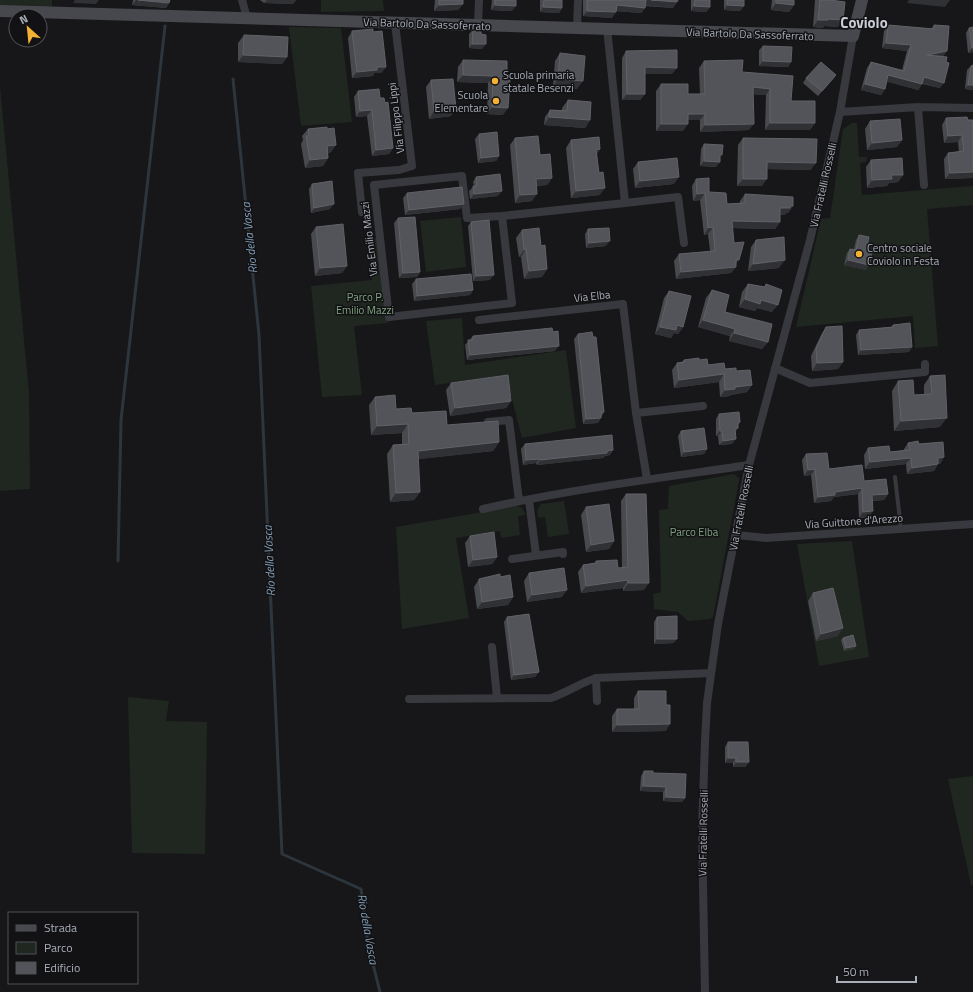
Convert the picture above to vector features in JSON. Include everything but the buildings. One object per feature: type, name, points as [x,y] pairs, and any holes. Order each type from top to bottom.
[{"type":"street","points":[[242,0],[247,18]]},
{"type":"street","points":[[478,25],[479,0]]},
{"type":"street","points":[[576,27],[578,0]]},
{"type":"street","name":"Via Fratelli Rosselli","points":[[705,992],[702,809],[705,741],[711,673],[723,596],[749,465],[810,240],[840,112],[853,36],[862,0]]},
{"type":"street","name":"Via Bartolo Da Sassoferrato","points":[[0,11],[576,27],[794,36],[853,36]]},
{"type":"street","name":"Via Filippo Lippi","points":[[362,212],[358,173],[399,170],[412,166],[395,23]]},
{"type":"street","points":[[607,28],[625,203]]},
{"type":"street","points":[[840,112],[918,108],[973,108]]},
{"type":"street","points":[[918,108],[924,185]]},
{"type":"street","name":"Via Emilio Mazzi","points":[[502,216],[512,303],[389,317],[374,184],[462,176],[467,218],[502,216],[678,197],[684,243]]},
{"type":"street","name":"Via Elba","points":[[479,320],[623,304],[636,413],[647,480]]},
{"type":"street","points":[[775,368],[810,383],[925,372],[925,364]]},
{"type":"street","points":[[636,413],[703,406]]},
{"type":"street","points":[[478,423],[509,420],[519,501]]},
{"type":"street","points":[[483,509],[519,501],[749,465]]},
{"type":"street","points":[[529,500],[536,555]]},
{"type":"street","name":"Via Guittone d'Arezzo","points":[[736,535],[766,538],[973,524]]},
{"type":"street","points":[[512,559],[563,552],[563,554]]},
{"type":"street","points":[[492,647],[497,698]]},
{"type":"street","points":[[409,699],[551,698],[567,693],[587,681],[596,678],[711,673]]},
{"type":"street","points":[[596,678],[597,701]]},
{"type":"lane","points":[[895,477],[901,529]]},
{"type":"green space","points":[[0,0],[52,0],[52,13],[48,13],[48,8],[8,8],[8,11],[0,11]]},
{"type":"green space","points":[[321,0],[383,0],[384,11],[321,12]]},
{"type":"green space","points":[[289,27],[341,28],[352,122],[301,126]]},
{"type":"green space","points":[[0,86],[29,393],[30,489],[0,491]]},
{"type":"green space","points":[[852,123],[857,123],[859,157],[867,157],[866,162],[860,163],[862,195],[973,186],[973,205],[927,209],[938,346],[915,348],[913,316],[796,327],[821,219],[830,218],[843,129]]},
{"type":"green space","points":[[461,217],[466,267],[426,272],[420,221]]},
{"type":"green space","name":"Parco P. Emilio Mazzi","points":[[369,238],[380,238],[389,317],[388,323],[354,326],[362,395],[322,397],[311,286],[372,280]]},
{"type":"green space","points":[[462,318],[465,365],[566,350],[576,428],[522,438],[506,375],[435,385],[426,321]]},
{"type":"green space","name":"Parco Elba","points":[[734,474],[739,478],[739,481],[713,617],[710,619],[688,621],[678,612],[654,609],[653,594],[661,592],[659,510],[668,509],[669,486]]},
{"type":"green space","points":[[564,501],[569,534],[548,537],[545,517],[538,518],[537,510],[541,504]]},
{"type":"green space","points":[[517,506],[522,508],[526,515],[518,516],[520,535],[501,538],[500,531],[456,538],[469,618],[402,629],[396,527]]},
{"type":"green space","points":[[852,541],[869,657],[819,666],[797,544]]},
{"type":"green space","points":[[128,697],[169,701],[166,721],[207,722],[205,854],[132,853]]},
{"type":"green space","points":[[973,776],[973,885],[971,885],[948,779]]},
{"type":"waterway","points":[[118,561],[121,420],[165,26]]},
{"type":"waterway","name":"Rio della Vasca","points":[[233,79],[259,335],[282,854],[361,889],[368,944],[380,992]]},
{"type":"place","name":"Scuola primaria statale Besenzi","points":[[495,81]]},
{"type":"place","name":"Scuola Elementare","points":[[496,101]]},
{"type":"place","name":"Centro sociale Coviolo in Festa","points":[[859,254]]},
{"type":"district","name":"Coviolo","points":[[864,22]]}]
